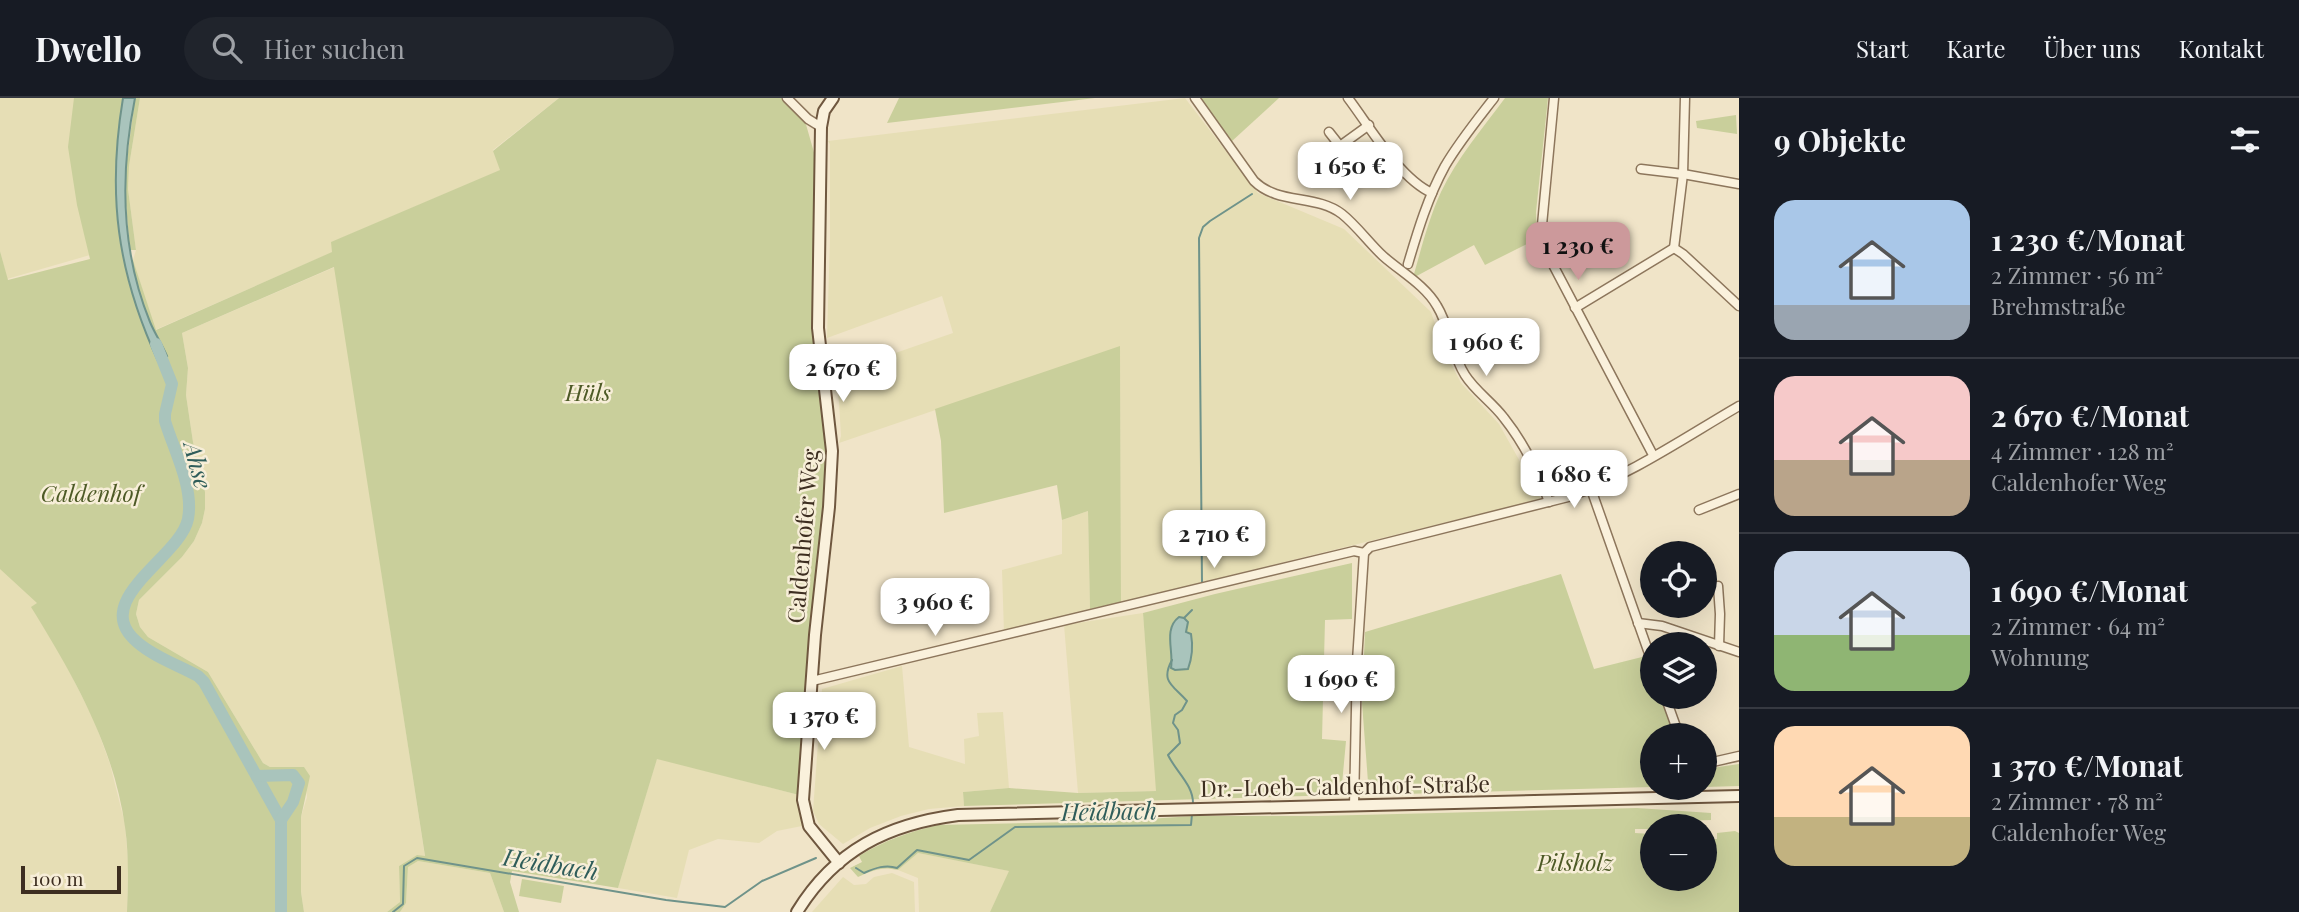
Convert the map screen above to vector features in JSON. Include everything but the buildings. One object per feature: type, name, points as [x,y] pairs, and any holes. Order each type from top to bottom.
[{"type":"main road","name":"Caldenhofer Weg","points":[[833,98],[824,111],[821,127],[817,328],[832,451],[829,507],[815,635],[804,809],[808,826],[839,863]]},
{"type":"main road","name":"Dr.-Loeb-Caldenhof-Straße","points":[[839,863],[875,837],[905,825],[958,815],[1739,796]]},
{"type":"main road","points":[[797,912],[816,885],[839,863]]},
{"type":"street","points":[[787,98],[808,119],[821,127]]},
{"type":"street","points":[[1195,98],[1263,190],[1281,197],[1325,206],[1341,213],[1382,255],[1432,298],[1441,313],[1459,365],[1472,384],[1504,418],[1527,456],[1549,502]]},
{"type":"street","points":[[1348,98],[1402,170],[1418,186],[1432,193]]},
{"type":"street","points":[[1408,264],[1432,193],[1447,162],[1494,98]]},
{"type":"street","points":[[1554,98],[1542,225],[1550,259],[1653,455]]},
{"type":"street","points":[[1674,248],[1683,173],[1685,98]]},
{"type":"street","points":[[1340,146],[1368,125]]},
{"type":"street","points":[[1329,132],[1351,161]]},
{"type":"street","points":[[1641,169],[1683,173],[1739,184]]},
{"type":"street","points":[[1575,308],[1674,248]]},
{"type":"street","points":[[1674,248],[1739,306]]},
{"type":"street","points":[[1354,806],[1357,661],[1364,553],[1370,547],[1591,489],[1739,406]]},
{"type":"street","points":[[1591,489],[1641,632]]},
{"type":"street","points":[[1699,510],[1739,494]]},
{"type":"street","points":[[812,681],[1354,551],[1364,553]]},
{"type":"street","points":[[1718,586],[1718,646]]},
{"type":"street","points":[[1638,623],[1662,626],[1739,652]]},
{"type":"street","points":[[1717,761],[1739,756]]},
{"type":"shaded area","points":[[0,98],[110,98],[90,255],[7,279],[0,251]]},
{"type":"shaded area","points":[[140,98],[559,98],[493,150],[501,170],[332,242],[333,252],[155,330],[133,260],[136,250],[128,189]]},
{"type":"shaded area","points":[[1185,98],[1258,193],[1344,229],[1431,312],[1444,350],[1461,383],[1499,424],[1541,499],[1121,602],[1120,347],[839,443],[841,436],[835,374],[953,333],[942,296],[827,338],[830,239],[828,141]]},
{"type":"shaded area","points":[[335,267],[425,857],[417,855],[399,866],[400,902],[387,912],[304,912],[300,847],[301,817],[307,797],[304,767],[270,767],[263,763],[208,672],[148,637],[140,627],[136,614],[139,600],[182,557],[194,541],[205,509],[205,492],[193,442],[186,395],[188,368],[182,333]]},
{"type":"shaded area","points":[[0,482],[48,597],[32,607],[94,720],[110,764],[125,824],[128,862],[127,912],[0,912]]},
{"type":"shaded area","points":[[1088,511],[1090,609],[1004,633],[1002,570],[1062,554],[1062,520]]},
{"type":"shaded area","points":[[1143,613],[1157,791],[1078,793],[1064,625]]},
{"type":"shaded area","points":[[902,666],[909,747],[965,764],[964,739],[979,736],[977,713],[1003,712],[1009,788],[963,792],[964,806],[929,809],[901,816],[870,828],[843,844],[819,824],[813,811],[822,689]]},
{"type":"shaded area","points":[[657,758],[799,795],[802,826],[777,831],[759,843],[718,839],[689,850],[677,898],[618,888]]},
{"type":"shaded area","points":[[918,853],[1010,871],[990,912],[919,912],[918,878],[898,870]]},
{"type":"shaded area","points":[[418,861],[490,873],[504,912],[400,912],[406,903],[408,866]]},
{"type":"shaded area","points":[[892,873],[914,882],[915,912],[812,912],[843,877],[854,885],[866,884],[874,877]]},
{"type":"green space","name":"Hüls","points":[[74,98],[125,98],[117,200],[120,241],[124,261],[133,260],[156,330],[332,252],[331,242],[500,170],[493,151],[559,98],[782,98],[805,121],[815,156],[827,449],[826,505],[806,682],[799,795],[657,759],[618,888],[512,871],[510,882],[519,912],[504,912],[490,873],[418,861],[408,867],[406,903],[400,912],[387,912],[400,902],[399,866],[417,855],[425,856],[334,267],[182,333],[188,368],[186,395],[193,442],[205,492],[205,509],[194,541],[182,557],[139,600],[136,614],[140,627],[148,637],[208,672],[263,763],[270,767],[304,767],[310,776],[301,817],[301,892],[304,912],[127,912],[128,859],[125,827],[112,768],[90,712],[31,607],[37,603],[0,569],[0,251],[8,280],[90,259],[77,205],[68,147]]},
{"type":"green space","points":[[135,98],[140,98],[128,189],[136,250],[130,250],[124,183]]},
{"type":"green space","points":[[899,98],[1095,98],[887,123]]},
{"type":"green space","points":[[1199,98],[1279,98],[1231,142]]},
{"type":"green space","points":[[1505,98],[1548,98],[1536,212],[1537,239],[1485,265],[1474,245],[1413,278],[1411,274],[1414,274],[1429,222],[1447,179]]},
{"type":"green space","points":[[1736,115],[1737,134],[1697,128],[1696,121]]},
{"type":"green space","points":[[1120,346],[1121,602],[1090,609],[1088,511],[1062,520],[1057,485],[944,513],[941,441],[935,409]]},
{"type":"green space","points":[[1352,563],[1352,619],[1325,620],[1322,739],[1346,741],[1341,795],[964,806],[963,792],[1009,788],[1078,793],[1156,791],[1143,613]]},
{"type":"green space","points":[[1561,574],[1594,669],[1640,658],[1640,709],[1665,709],[1671,723],[1640,723],[1640,787],[1369,795],[1362,703],[1365,632]]},
{"type":"green space","points":[[1739,764],[1739,786],[1717,787],[1717,767]]},
{"type":"green space","name":"Pilsholz","points":[[1637,808],[1711,813],[1640,814],[1640,829],[1635,829],[1635,833],[1640,833],[1640,891],[1717,891],[1717,833],[1735,831],[1739,833],[1739,912],[990,912],[1009,871],[918,853],[898,870],[878,869],[858,877],[850,868],[862,862],[859,856],[878,845],[938,825],[1118,821],[1193,816],[1318,816]]},
{"type":"green space","points":[[522,879],[564,886],[561,903],[519,896]]},
{"type":"water","points":[[123,98],[135,98],[127,155],[126,212],[129,240],[140,295],[167,356],[158,361],[133,296],[119,232],[116,167]]},
{"type":"water","points":[[1179,617],[1188,622],[1186,632],[1191,634],[1192,652],[1188,669],[1175,670],[1171,668],[1170,634]]},
{"type":"waterway","name":"Heidbach","points":[[1202,582],[1199,238],[1203,227],[1210,221],[1252,194]]},
{"type":"waterway","name":"Ahse","points":[[156,344],[172,384],[165,421],[186,482],[188,519],[182,534],[129,595],[123,611],[125,626],[144,647],[198,676],[204,682],[281,820],[281,912]]},
{"type":"waterway","name":"Heidbach","points":[[1184,618],[1192,610]]},
{"type":"waterway","name":"Heidbach","points":[[1172,660],[1168,678],[1187,701],[1175,715],[1173,723],[1178,730],[1180,743],[1168,755],[1188,785],[1193,805]]},
{"type":"waterway","name":"Ahse","points":[[257,776],[293,775],[299,783],[293,802],[281,820]]},
{"type":"waterway","name":"Heidbach","points":[[856,868],[864,873],[880,867],[897,868],[917,850],[969,860],[1015,827],[1191,825],[1192,814]]},
{"type":"waterway","name":"Heidbach","points":[[393,912],[403,904],[404,866],[417,858],[666,900],[725,907],[762,881],[816,858]]},
{"type":"park label","name":"Caldenhof","points":[[91,492]]}]
